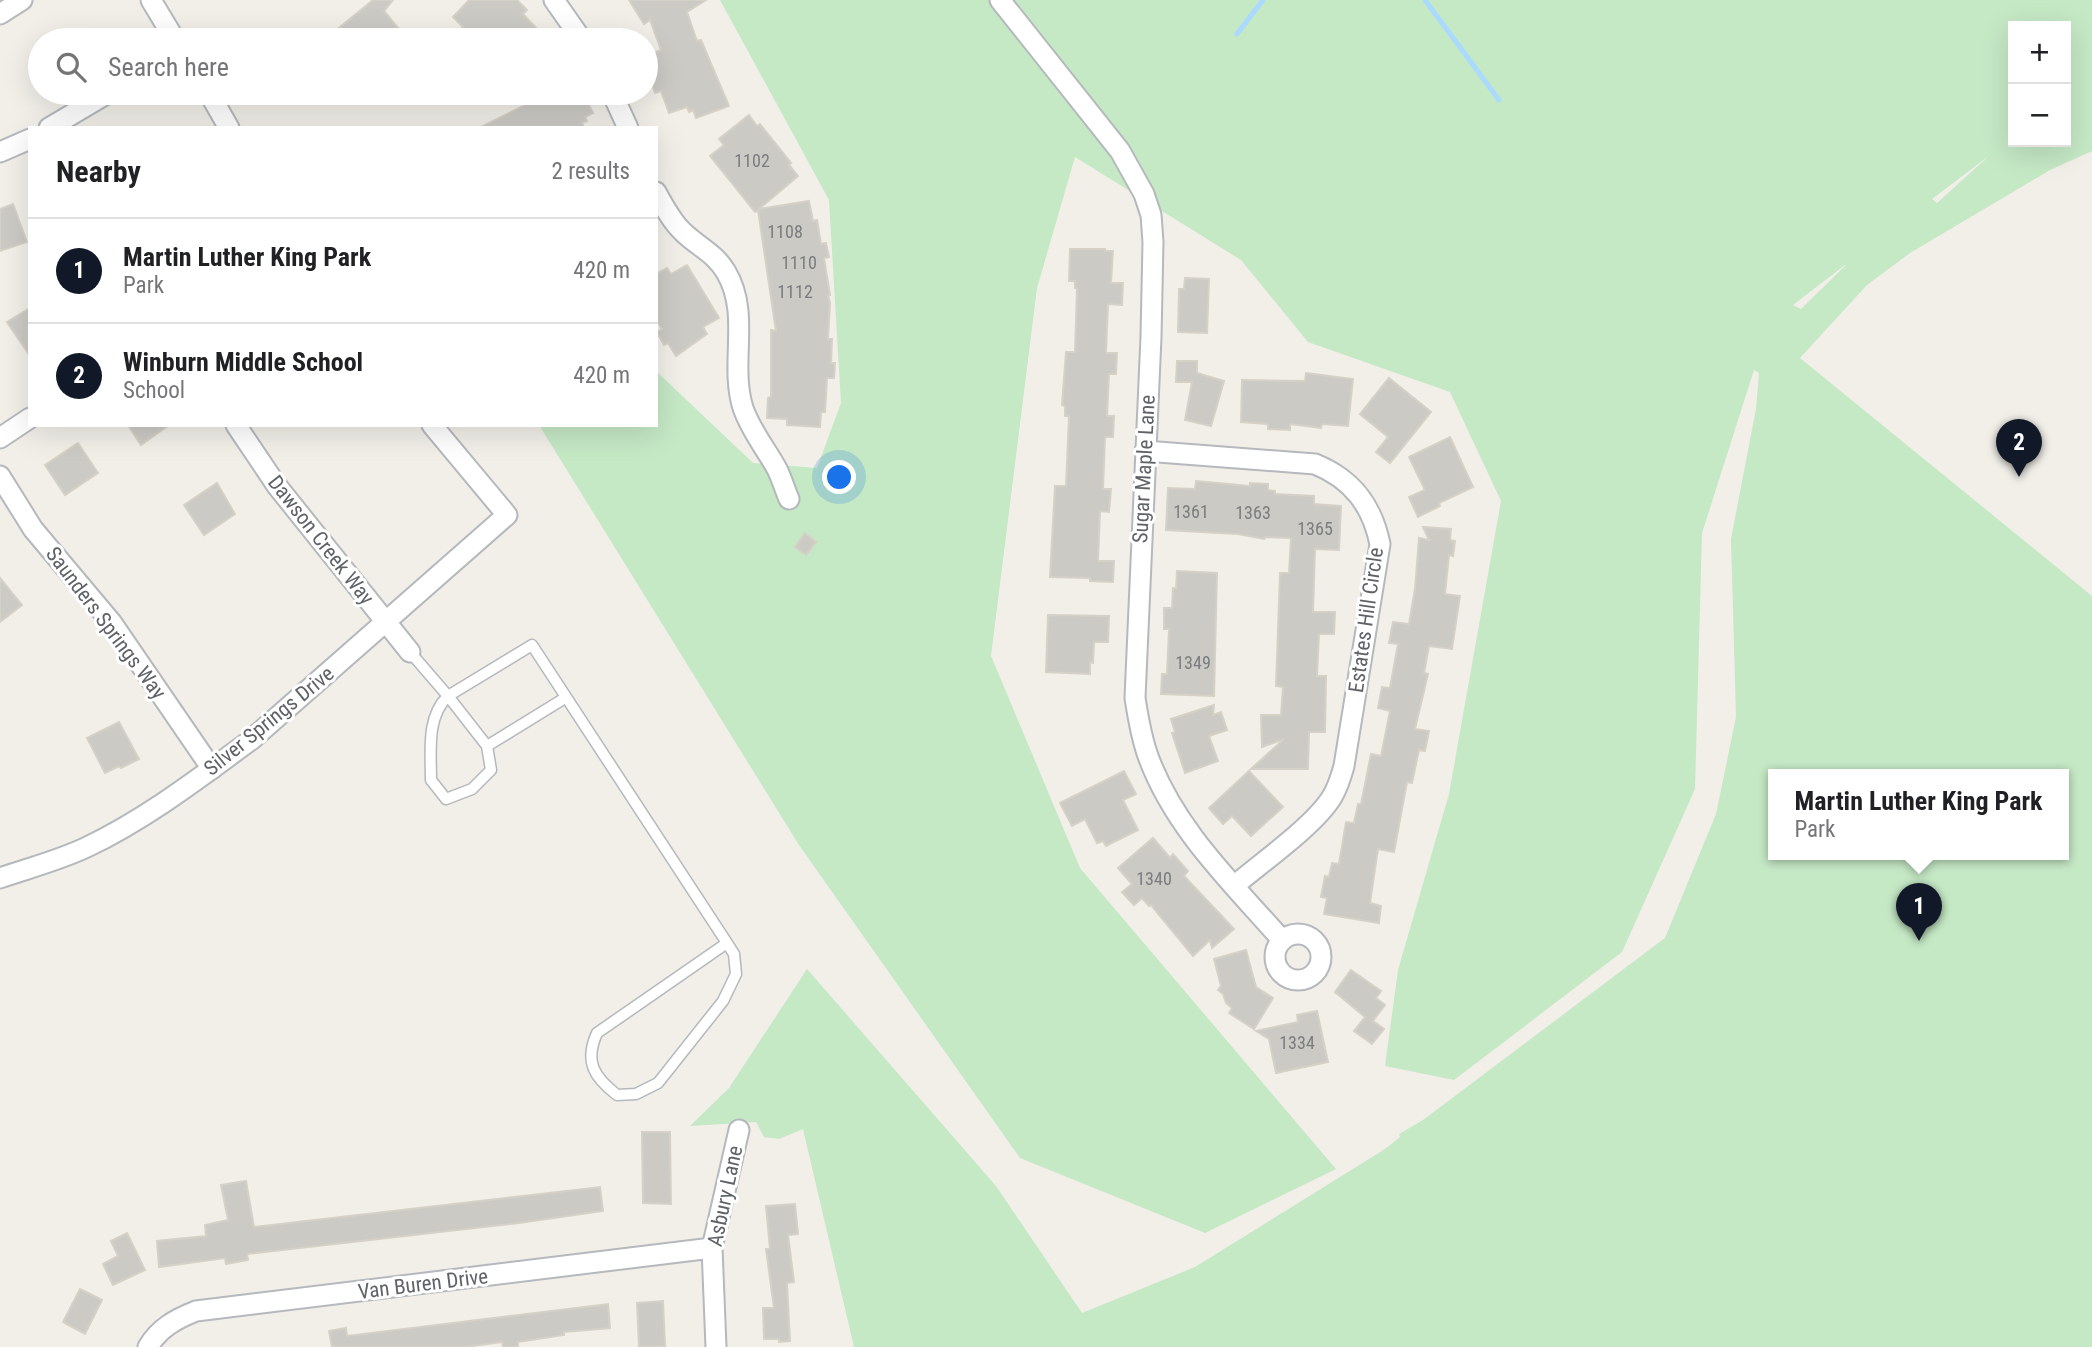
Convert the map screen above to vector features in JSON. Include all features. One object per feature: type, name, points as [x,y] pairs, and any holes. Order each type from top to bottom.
[{"type":"street","points":[[151,0],[168,28]]},
{"type":"street","points":[[554,0],[574,28]]},
{"type":"street","name":"Sugar Maple Lane","points":[[1000,0],[1120,151],[1144,194],[1151,215],[1153,242],[1135,670],[1135,698],[1142,737],[1168,800],[1183,825],[1282,940]]},
{"type":"street","points":[[52,126],[88,105]]},
{"type":"street","points":[[216,105],[228,126]]},
{"type":"street","points":[[617,105],[627,126]]},
{"type":"street","points":[[0,152],[28,140]]},
{"type":"street","points":[[658,195],[682,232],[704,247],[725,271],[734,291],[739,324],[737,377],[744,410],[760,443],[778,470],[789,499]]},
{"type":"street","points":[[0,438],[28,419]]},
{"type":"street","name":"Dawson Creek Way","points":[[237,427],[277,486],[410,652]]},
{"type":"street","name":"Silver Springs Drive","points":[[0,878],[86,848],[144,815],[212,769],[251,740],[507,515],[434,427]]},
{"type":"street","name":"Estates Hill Circle","points":[[1145,451],[1315,464],[1334,472],[1351,485],[1364,501],[1376,526],[1380,544],[1339,786],[1331,800],[1313,820],[1234,886]]},
{"type":"street","name":"Saunders Springs Way","points":[[0,476],[33,529],[112,623],[212,769]]},
{"type":"street","name":"Asbury Lane","points":[[716,1347],[712,1248],[739,1130]]},
{"type":"street","name":"Van Buren Drive","points":[[148,1347],[163,1329],[196,1311],[712,1248]]},
{"type":"lane","points":[[410,652],[448,696],[486,746],[491,770],[471,789],[446,799],[430,780],[432,727],[441,703],[448,696],[532,645],[565,698],[727,943],[734,954],[736,974],[723,1000],[658,1083],[636,1094],[617,1095],[604,1085],[593,1071],[592,1046],[597,1033],[727,943]]},
{"type":"lane","points":[[486,746],[565,698]]},
{"type":"green space","points":[[720,0],[2092,0],[2092,151],[2050,170],[1910,253],[1867,285],[1800,358],[2092,596],[2092,1347],[854,1347],[803,1129],[779,1139],[764,1137],[756,1122],[690,1126],[729,1088],[807,969],[996,1186],[1082,1313],[1195,1267],[1385,1149],[1400,1137],[1399,1134],[1423,1120],[1665,938],[1716,814],[1736,717],[1731,539],[1756,409],[1759,373],[1754,370],[1702,533],[1695,789],[1622,952],[1454,1080],[1385,1066],[1398,970],[1449,794],[1501,501],[1450,392],[1308,342],[1241,260],[1075,157],[1037,288],[991,656],[1080,868],[1336,1169],[1205,1233],[1020,1158],[799,845],[540,427],[658,427],[658,373],[753,463],[817,468],[841,403],[829,200]],"holes":[[[1990,155],[1937,203],[1932,199]],[[1846,265],[1801,309],[1793,305]]]},
{"type":"building","points":[[373,0],[393,0],[384,11],[398,28],[339,28]]},
{"type":"building","points":[[469,0],[517,0],[527,10],[523,14],[536,28],[462,28],[453,17]]},
{"type":"building","points":[[629,0],[706,0],[687,12],[697,41],[701,40],[729,106],[696,118],[693,110],[689,112],[687,107],[669,113],[661,91],[658,92],[658,51],[661,50],[658,28],[653,28],[650,20],[644,24]]},
{"type":"building","points":[[525,105],[589,105],[593,113],[585,117],[587,121],[582,123],[583,126],[483,126]]},
{"type":"building","points":[[749,115],[757,126],[760,124],[798,176],[759,209],[809,201],[813,221],[817,220],[821,244],[826,243],[829,257],[824,258],[830,295],[828,339],[832,339],[831,363],[835,363],[834,378],[827,378],[825,412],[821,412],[820,427],[787,425],[787,419],[767,418],[768,398],[771,397],[771,330],[776,331],[758,210],[755,212],[710,156],[724,145],[719,139]]},
{"type":"building","points":[[13,204],[27,242],[0,251],[0,209]]},
{"type":"building","points":[[1070,249],[1113,251],[1111,283],[1123,283],[1122,305],[1108,304],[1106,353],[1117,353],[1116,374],[1109,374],[1107,416],[1114,416],[1113,437],[1105,437],[1103,489],[1111,489],[1109,512],[1100,511],[1098,561],[1114,561],[1113,582],[1090,581],[1090,578],[1050,577],[1055,486],[1066,486],[1069,416],[1065,416],[1065,406],[1062,405],[1066,352],[1075,352],[1077,288],[1075,281],[1069,281]]},
{"type":"building","points":[[687,265],[719,318],[703,327],[707,334],[676,356],[668,343],[664,345],[658,334],[662,329],[658,323],[658,273],[667,268],[671,274]]},
{"type":"building","points":[[1185,278],[1209,279],[1207,333],[1178,332],[1179,289],[1184,289]]},
{"type":"building","points":[[28,309],[28,353],[7,322]]},
{"type":"building","points":[[1177,361],[1197,361],[1197,373],[1224,381],[1211,426],[1185,420],[1192,382],[1176,382]]},
{"type":"building","points":[[1306,373],[1353,379],[1348,426],[1322,424],[1321,428],[1290,424],[1290,430],[1268,429],[1268,424],[1241,422],[1242,380],[1305,381]]},
{"type":"building","points":[[1389,378],[1431,412],[1390,463],[1376,452],[1388,437],[1360,414]]},
{"type":"building","points":[[129,427],[166,427],[141,445]]},
{"type":"building","points":[[1450,437],[1473,487],[1439,503],[1440,506],[1418,517],[1409,497],[1425,490],[1409,457]]},
{"type":"building","points":[[78,443],[98,473],[65,495],[45,465]]},
{"type":"building","points":[[1196,481],[1250,486],[1250,483],[1268,484],[1268,490],[1275,491],[1275,494],[1314,496],[1314,504],[1341,506],[1339,550],[1315,549],[1313,612],[1335,612],[1334,634],[1319,634],[1317,676],[1326,676],[1325,732],[1309,732],[1308,769],[1251,769],[1284,739],[1262,747],[1261,715],[1281,715],[1283,687],[1276,686],[1280,573],[1289,573],[1291,538],[1264,539],[1238,534],[1166,530],[1168,488],[1195,489]]},
{"type":"building","points":[[217,483],[235,514],[204,535],[184,505]]},
{"type":"building","points":[[1423,527],[1451,529],[1450,540],[1455,541],[1453,556],[1449,555],[1445,594],[1460,596],[1452,649],[1429,646],[1424,673],[1428,674],[1415,729],[1429,731],[1425,751],[1419,750],[1412,783],[1407,782],[1394,852],[1378,849],[1370,903],[1381,906],[1379,923],[1324,914],[1327,898],[1321,897],[1325,876],[1329,877],[1332,863],[1339,864],[1346,822],[1354,823],[1358,804],[1361,804],[1371,754],[1381,756],[1390,711],[1378,708],[1382,687],[1390,688],[1398,644],[1389,643],[1393,622],[1409,624],[1419,538],[1429,540]]},
{"type":"building","points":[[805,533],[816,542],[806,555],[795,547]]},
{"type":"building","points":[[1177,571],[1217,573],[1214,696],[1161,694],[1162,674],[1167,674],[1169,629],[1164,629],[1164,608],[1172,608]]},
{"type":"building","points":[[0,578],[22,605],[0,622]]},
{"type":"building","points":[[1048,615],[1109,616],[1108,642],[1094,642],[1090,674],[1046,672]]},
{"type":"building","points":[[1214,705],[1213,715],[1221,712],[1227,730],[1209,736],[1218,761],[1185,773],[1172,733],[1175,732],[1171,719]]},
{"type":"building","points":[[119,722],[139,759],[105,773],[87,738]]},
{"type":"building","points":[[1124,771],[1136,794],[1123,800],[1138,830],[1106,846],[1103,841],[1097,843],[1085,819],[1072,826],[1060,803]]},
{"type":"building","points":[[1249,771],[1283,807],[1251,836],[1232,816],[1223,824],[1209,808]]},
{"type":"building","points":[[1153,838],[1170,858],[1173,854],[1188,871],[1184,876],[1234,929],[1212,948],[1210,940],[1193,956],[1151,905],[1142,898],[1134,905],[1122,892],[1132,884],[1118,868]]},
{"type":"building","points":[[1246,950],[1256,987],[1273,998],[1254,1029],[1229,1013],[1232,1008],[1218,990],[1221,986],[1214,959]]},
{"type":"building","points":[[1351,970],[1381,991],[1376,998],[1385,1005],[1373,1021],[1384,1029],[1372,1044],[1354,1031],[1365,1017],[1335,992]]},
{"type":"building","points":[[1317,1011],[1328,1062],[1276,1073],[1269,1039],[1256,1031],[1298,1022],[1297,1015]]},
{"type":"building","points":[[642,1132],[670,1132],[671,1204],[643,1203]]},
{"type":"building","points":[[246,1181],[254,1227],[600,1187],[603,1211],[247,1254],[248,1260],[226,1264],[225,1258],[159,1267],[157,1241],[206,1236],[205,1225],[228,1220],[221,1185]]},
{"type":"building","points":[[795,1204],[798,1234],[788,1235],[794,1282],[787,1283],[790,1341],[779,1342],[779,1339],[764,1339],[763,1308],[774,1308],[766,1249],[770,1249],[766,1206]]},
{"type":"building","points":[[127,1233],[145,1270],[113,1285],[103,1264],[118,1256],[111,1241]]},
{"type":"building","points":[[80,1289],[102,1300],[85,1334],[63,1322]]},
{"type":"building","points":[[663,1301],[665,1346],[639,1347],[637,1303]]},
{"type":"building","points":[[608,1304],[610,1328],[564,1332],[564,1335],[518,1342],[518,1347],[503,1347],[502,1342],[465,1347],[332,1347],[329,1331],[346,1328],[347,1336]]},
{"type":"waterway","points":[[1237,34],[1263,0]]},
{"type":"waterway","points":[[1425,0],[1499,100]]},
{"type":"place","name":"Winburn Middle School","points":[[2019,477]]},
{"type":"place","name":"Martin Luther King Park","points":[[1919,941]]}]
